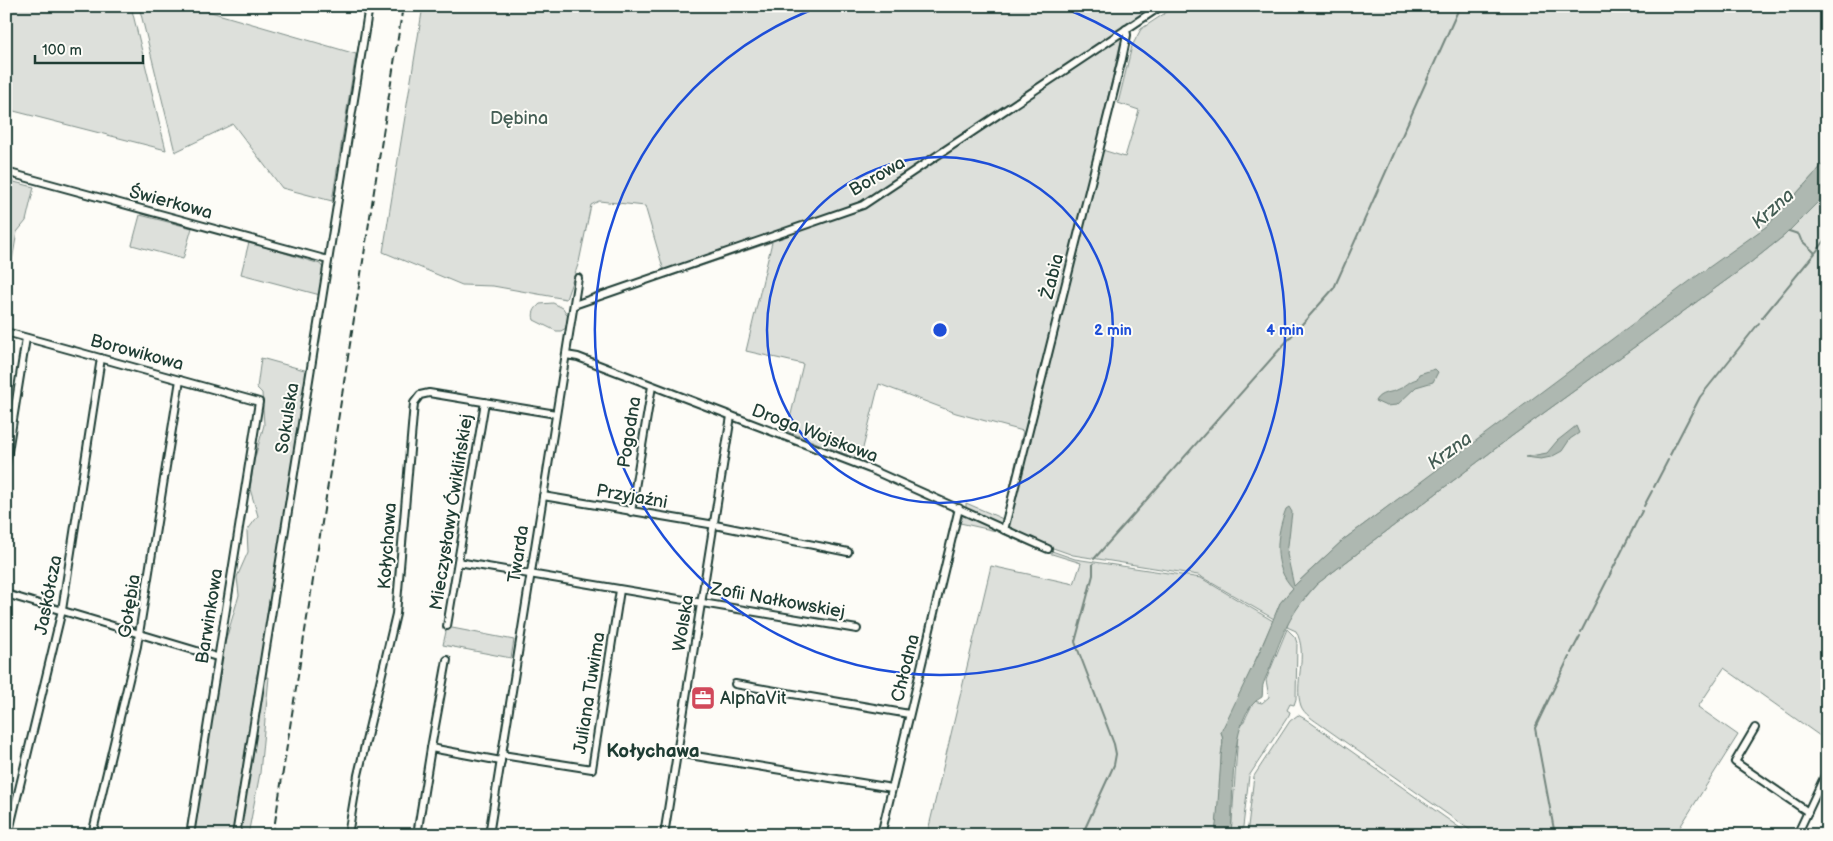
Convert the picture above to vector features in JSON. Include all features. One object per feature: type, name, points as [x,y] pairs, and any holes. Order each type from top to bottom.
[{"type":"street","name":"Sokulska","points":[[236,835],[369,6]]},
{"type":"street","name":"Borowa","points":[[574,305],[863,205],[1161,6]]},
{"type":"street","name":"Żabia","points":[[1004,530],[1122,59],[1127,35],[1126,29]]},
{"type":"street","name":"Świerkowa","points":[[6,172],[328,260]]},
{"type":"street","name":"Twarda","points":[[488,835],[578,278]]},
{"type":"street","name":"Borowikowa","points":[[6,332],[259,402]]},
{"type":"street","points":[[6,464],[26,338]]},
{"type":"street","name":"Droga Wojskowa","points":[[566,355],[578,357],[870,469],[1048,549]]},
{"type":"street","name":"Jaskółcza","points":[[8,835],[62,610],[102,358]]},
{"type":"street","name":"Gołębia","points":[[92,835],[139,634],[180,380]]},
{"type":"street","name":"Pogodna","points":[[632,512],[652,386]]},
{"type":"street","name":"Kołychawa","points":[[348,835],[358,775],[396,614],[415,402],[420,395],[426,393],[556,414]]},
{"type":"street","name":"Barwinkowa","points":[[190,835],[259,402]]},
{"type":"street","name":"Mieczysławy Ćwiklińskiej","points":[[447,626],[485,402]]},
{"type":"street","name":"Wolska","points":[[664,835],[731,416]]},
{"type":"street","name":"Przyjaźni","points":[[543,496],[715,525],[848,552]]},
{"type":"street","name":"Chłodna","points":[[881,835],[959,508]]},
{"type":"street","name":"Zofii Nałkowskiej","points":[[458,562],[856,629]]},
{"type":"street","name":"Juliana Tuwima","points":[[501,758],[592,770],[620,590]]},
{"type":"street","points":[[6,594],[217,657]]},
{"type":"street","points":[[417,835],[447,660]]},
{"type":"street","points":[[735,684],[909,714]]},
{"type":"street","points":[[1755,728],[1735,762],[1808,812]]},
{"type":"street","points":[[431,748],[501,758]]},
{"type":"street","points":[[678,753],[892,788]]},
{"type":"street","points":[[1797,835],[1827,771]]},
{"type":"green space","points":[[6,6],[131,6],[166,150],[6,109]]},
{"type":"green space","points":[[139,6],[205,6],[204,10],[356,54],[332,201],[282,188],[233,124],[175,152]]},
{"type":"green space","name":"Dębina","points":[[423,6],[1169,6],[1122,37],[1096,148],[1125,157],[1139,110],[1118,103],[1132,46],[1141,29],[1176,6],[1827,6],[1827,160],[1767,226],[1343,540],[1298,582],[1280,603],[1274,619],[1198,575],[1073,555],[1033,541],[966,510],[966,503],[1003,519],[1023,431],[956,413],[879,384],[860,460],[787,431],[803,364],[746,351],[772,242],[666,278],[645,206],[599,201],[591,205],[579,262],[566,299],[493,286],[462,285],[383,252]]},
{"type":"green space","points":[[6,180],[34,187],[26,221],[17,232],[12,261],[6,267]]},
{"type":"green space","points":[[1827,193],[1827,741],[1724,668],[1698,707],[1738,735],[1675,835],[1477,835],[1315,721],[1302,709],[1299,697],[1300,640],[1296,631],[1287,627],[1290,616],[1317,584],[1512,436],[1750,263],[1785,235]]},
{"type":"green space","points":[[140,215],[192,228],[183,259],[132,245]]},
{"type":"green space","points":[[249,242],[320,264],[323,268],[320,295],[241,274]]},
{"type":"green space","points":[[553,303],[563,308],[568,316],[566,328],[561,331],[556,331],[534,320],[533,313],[540,304]]},
{"type":"green space","points":[[261,358],[308,371],[264,649],[256,678],[269,677],[260,773],[248,835],[194,835],[220,660],[239,595],[237,577],[248,552],[247,531],[258,516],[250,489],[254,461],[264,425],[262,393],[257,388]]},
{"type":"green space","points":[[964,514],[1075,559],[1201,578],[1273,621],[1232,713],[1221,732],[1223,742],[1215,835],[927,835],[991,566],[1074,584],[1081,563],[1039,550],[996,531],[960,523]]},
{"type":"green space","points":[[447,627],[514,640],[511,658],[443,645]]},
{"type":"green space","points":[[1287,629],[1295,637],[1297,643],[1296,699],[1294,705],[1290,704],[1287,710],[1290,712],[1289,715],[1249,776],[1242,835],[1231,835],[1238,733],[1254,701],[1262,703],[1269,697],[1266,680]]},
{"type":"green space","points":[[1298,715],[1470,835],[1247,835],[1254,776],[1290,721]]},
{"type":"shaded area","points":[[1827,160],[1827,193],[1785,235],[1750,263],[1512,436],[1317,584],[1290,619],[1264,682],[1262,697],[1251,706],[1243,721],[1234,759],[1231,835],[1215,835],[1223,742],[1221,732],[1260,651],[1280,603],[1293,588],[1286,580],[1282,570],[1278,550],[1280,529],[1286,509],[1289,507],[1292,512],[1287,554],[1294,586],[1343,540],[1694,278],[1767,226]]},
{"type":"shaded area","points":[[1435,369],[1438,372],[1433,382],[1416,387],[1397,405],[1386,406],[1375,401],[1380,396],[1396,391],[1417,379],[1419,374]]},
{"type":"shaded area","points":[[1576,426],[1579,433],[1570,439],[1562,451],[1551,457],[1541,459],[1525,457],[1547,453],[1557,441]]},
{"type":"waterway","points":[[1094,559],[1334,288],[1460,6]]},
{"type":"waterway","points":[[1789,231],[1798,234]]},
{"type":"waterway","points":[[1762,318],[1815,253],[1801,240],[1799,235]]},
{"type":"waterway","points":[[1816,252],[1827,238]]},
{"type":"waterway","points":[[1670,455],[1700,397],[1759,323]]},
{"type":"waterway","points":[[1654,487],[1668,460]]},
{"type":"waterway","points":[[1644,506],[1652,491]]},
{"type":"waterway","points":[[1581,632],[1642,511]]},
{"type":"waterway","points":[[1082,835],[1114,765],[1116,754],[1114,744],[1075,642],[1093,575],[1093,564]]},
{"type":"waterway","points":[[1571,653],[1580,636]]},
{"type":"waterway","points":[[1555,835],[1535,728],[1569,657]]},
{"type":"railway","points":[[273,835],[403,6]]},
{"type":"place","name":"AlphaVit","points":[[703,698]]},
{"type":"district","name":"Kołychawa","points":[[653,750]]},
{"type":"water label","name":"Krzna","points":[[1772,208]]},
{"type":"water label","name":"Krzna","points":[[1449,450]]}]
